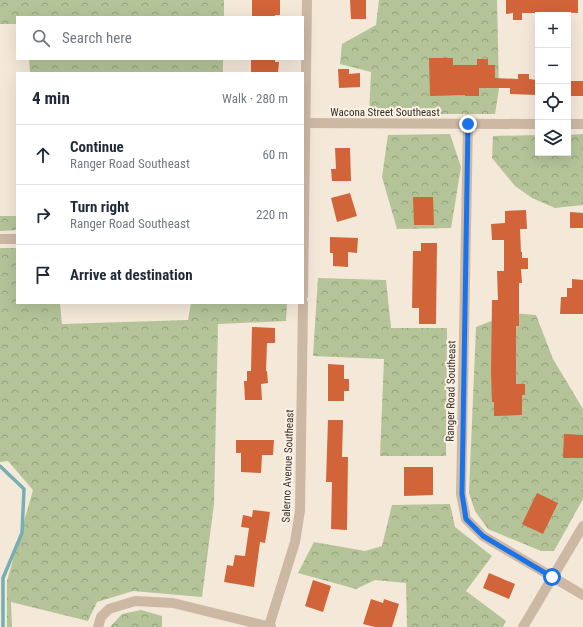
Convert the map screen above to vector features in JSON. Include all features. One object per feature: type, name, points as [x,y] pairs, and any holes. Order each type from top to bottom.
[{"type":"street","points":[[304,123],[307,0]]},
{"type":"street","name":"Wacona Street Southeast","points":[[304,123],[535,124]]},
{"type":"street","name":"Ranger Road Southeast","points":[[468,124],[462,494],[466,519],[483,536],[583,595]]},
{"type":"street","points":[[571,124],[583,124]]},
{"type":"street","points":[[0,239],[16,239]]},
{"type":"street","name":"Salerno Avenue Southeast","points":[[270,627],[295,542],[300,511],[303,304]]},
{"type":"street","points":[[523,627],[583,526]]},
{"type":"street","points":[[98,627],[101,617],[109,609],[135,601],[173,603],[270,627]]},
{"type":"green space","points":[[0,0],[224,0],[224,16],[16,16],[16,24],[0,24]]},
{"type":"green space","points":[[379,0],[497,0],[499,89],[495,114],[369,114],[371,72],[340,64],[342,44],[376,25]]},
{"type":"green space","points":[[29,60],[223,60],[223,72],[30,72]]},
{"type":"green space","points":[[450,134],[461,167],[451,228],[397,229],[382,177],[388,135]]},
{"type":"green space","points":[[583,134],[583,205],[555,208],[532,198],[515,186],[492,158],[493,136],[535,135],[535,156],[571,156],[571,135]]},
{"type":"green space","points":[[0,216],[16,216],[16,230],[0,231]]},
{"type":"green space","points":[[0,248],[16,248],[16,304],[60,304],[62,324],[188,320],[191,304],[287,304],[286,321],[218,324],[214,504],[202,597],[133,591],[97,602],[88,621],[11,602],[12,627],[7,627],[7,581],[33,490],[8,461],[0,462]]},
{"type":"green space","points":[[318,278],[386,280],[391,328],[447,328],[446,456],[380,456],[384,359],[313,356]]},
{"type":"green space","points":[[512,313],[536,315],[553,359],[583,409],[583,499],[554,551],[541,551],[488,529],[475,511],[469,493],[476,327]]},
{"type":"green space","points":[[450,504],[455,527],[492,556],[466,591],[506,621],[503,627],[407,627],[406,583],[375,580],[356,589],[298,573],[314,542],[365,551],[382,546],[392,505]]},
{"type":"green space","points":[[141,610],[162,616],[162,627],[110,627],[122,614]]},
{"type":"building","points":[[252,0],[280,0],[280,15],[252,16]]},
{"type":"building","points":[[350,0],[366,0],[366,19],[351,19]]},
{"type":"building","points":[[506,0],[578,0],[578,13],[522,13],[522,20],[513,20],[513,13],[506,14]]},
{"type":"building","points":[[429,58],[453,58],[453,65],[477,65],[477,59],[488,59],[488,65],[495,65],[495,78],[518,79],[518,74],[529,74],[529,79],[535,80],[535,95],[510,94],[510,88],[479,88],[479,96],[430,96]]},
{"type":"building","points":[[251,60],[275,60],[275,62],[279,62],[278,72],[251,72]]},
{"type":"building","points":[[338,69],[349,69],[349,74],[360,73],[360,87],[339,88]]},
{"type":"building","points":[[571,81],[583,81],[583,96],[571,96]]},
{"type":"building","points":[[335,148],[350,148],[351,181],[332,181],[331,169],[336,169]]},
{"type":"building","points":[[350,193],[357,216],[337,222],[331,198]]},
{"type":"building","points":[[413,197],[433,197],[434,225],[414,225]]},
{"type":"building","points":[[526,210],[527,229],[520,229],[522,258],[528,258],[528,269],[521,269],[522,283],[519,283],[519,326],[516,326],[516,384],[525,384],[525,395],[522,395],[522,415],[494,416],[491,373],[492,300],[498,300],[497,271],[504,271],[504,240],[492,240],[491,224],[505,223],[505,211]]},
{"type":"building","points":[[570,212],[583,213],[583,228],[570,228]]},
{"type":"building","points":[[330,237],[358,238],[357,253],[348,252],[348,267],[333,266],[333,253],[330,253]]},
{"type":"building","points":[[421,243],[437,243],[436,324],[419,324],[419,308],[412,308],[413,251],[421,251]]},
{"type":"building","points":[[572,279],[583,280],[583,314],[560,314],[561,297],[567,297],[567,288],[572,288]]},
{"type":"building","points":[[252,327],[275,328],[275,343],[267,343],[266,371],[268,383],[261,384],[262,400],[245,400],[244,381],[247,381],[247,371],[251,371]]},
{"type":"building","points":[[328,364],[344,365],[344,379],[349,379],[349,391],[344,391],[344,401],[328,401]]},
{"type":"building","points":[[328,420],[343,420],[342,457],[348,457],[347,530],[331,529],[332,482],[326,482]]},
{"type":"building","points":[[564,434],[583,435],[583,458],[563,458]]},
{"type":"building","points":[[236,440],[274,440],[273,455],[262,455],[261,473],[241,472],[241,453],[236,453]]},
{"type":"building","points":[[404,467],[433,467],[433,495],[404,496]]},
{"type":"building","points":[[537,493],[558,503],[543,534],[522,524]]},
{"type":"building","points":[[253,510],[270,512],[265,543],[260,542],[254,587],[224,582],[227,565],[233,566],[235,555],[245,556],[249,528],[241,527],[243,515],[252,517]]},
{"type":"building","points":[[489,573],[515,584],[509,599],[483,588]]},
{"type":"building","points":[[313,580],[331,586],[323,612],[305,606]]},
{"type":"building","points":[[371,599],[383,603],[384,599],[399,604],[392,627],[375,627],[363,624]]},
{"type":"waterway","points":[[0,466],[24,489],[22,533],[3,578],[3,627]]},
{"type":"route","points":[[468,124],[462,494],[466,519],[483,536],[552,577]]}]
